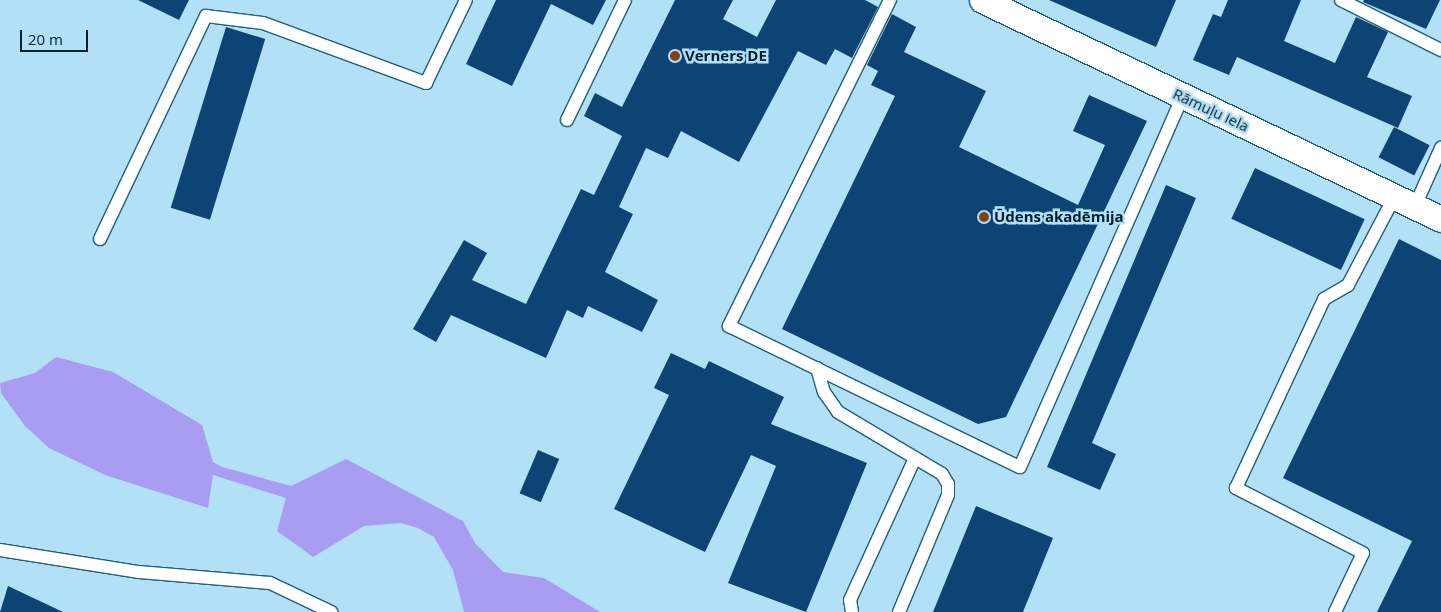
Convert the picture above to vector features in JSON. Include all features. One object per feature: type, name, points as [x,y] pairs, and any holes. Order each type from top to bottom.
[{"type":"street","name":"Rāmuļu iela","points":[[982,0],[1405,201],[1441,220]]},
{"type":"lane","points":[[100,239],[206,16],[263,22],[426,83],[466,0]]},
{"type":"lane","points":[[567,120],[625,0]]},
{"type":"lane","points":[[890,0],[729,326],[1020,466],[1183,96]]},
{"type":"lane","points":[[1341,0],[1441,50]]},
{"type":"lane","points":[[1335,612],[1363,553],[1236,488],[1324,299],[1348,285],[1441,148]]},
{"type":"lane","points":[[817,368],[824,392],[838,412],[942,474],[948,495],[899,612]]},
{"type":"lane","points":[[852,612],[850,600],[914,458]]},
{"type":"lane","points":[[0,550],[138,572],[270,583],[331,612]]},
{"type":"shaded area","points":[[56,357],[113,372],[202,425],[213,462],[222,467],[291,486],[346,459],[463,521],[475,543],[503,572],[544,578],[600,612],[464,612],[453,570],[434,537],[418,528],[401,523],[364,526],[313,557],[277,531],[286,498],[213,475],[208,508],[105,475],[49,448],[25,426],[1,393],[0,383],[35,373]]},
{"type":"building","points":[[138,0],[189,0],[179,20]]},
{"type":"building","points":[[496,0],[606,0],[593,25],[551,4],[512,86],[466,64]]},
{"type":"building","points":[[675,0],[733,0],[723,19],[757,37],[776,0],[865,0],[878,7],[852,58],[835,49],[826,65],[798,51],[739,162],[681,131],[668,158],[646,148],[619,207],[633,214],[605,272],[658,300],[642,332],[588,306],[583,318],[567,310],[546,358],[451,315],[436,342],[413,329],[464,240],[487,253],[472,280],[526,304],[581,189],[594,195],[622,136],[584,116],[595,93],[622,107]]},
{"type":"building","points":[[1049,0],[1176,0],[1156,47]]},
{"type":"building","points":[[1228,0],[1301,0],[1284,41],[1335,63],[1356,17],[1388,32],[1367,77],[1412,96],[1398,128],[1237,57],[1229,75],[1193,60],[1213,14],[1221,17]]},
{"type":"building","points":[[1364,0],[1440,0],[1426,29],[1363,2]]},
{"type":"building","points":[[892,14],[916,27],[904,52],[986,91],[959,147],[1078,205],[1105,145],[1073,131],[1089,95],[1147,121],[1006,417],[978,424],[782,329],[895,96],[871,85],[878,71],[867,65]]},
{"type":"building","points":[[226,27],[265,39],[210,220],[171,208]]},
{"type":"building","points":[[1394,127],[1430,145],[1414,175],[1379,157]]},
{"type":"building","points":[[1255,168],[1365,219],[1341,270],[1231,219]]},
{"type":"building","points":[[1166,185],[1196,198],[1092,443],[1116,454],[1100,490],[1047,467]]},
{"type":"building","points":[[1399,239],[1441,260],[1441,612],[1377,612],[1412,541],[1283,478]]},
{"type":"building","points":[[671,353],[705,369],[709,361],[784,397],[771,424],[867,463],[806,612],[728,583],[776,466],[751,455],[705,552],[614,509],[669,395],[654,388]]},
{"type":"building","points":[[538,450],[559,459],[541,502],[520,493]]},
{"type":"building","points":[[976,506],[1053,538],[1023,612],[933,612]]},
{"type":"building","points":[[8,586],[63,612],[0,612]]},
{"type":"place","name":"Verners DE","points":[[675,56]]},
{"type":"place","name":"Ūdens akadēmija","points":[[984,217]]}]
